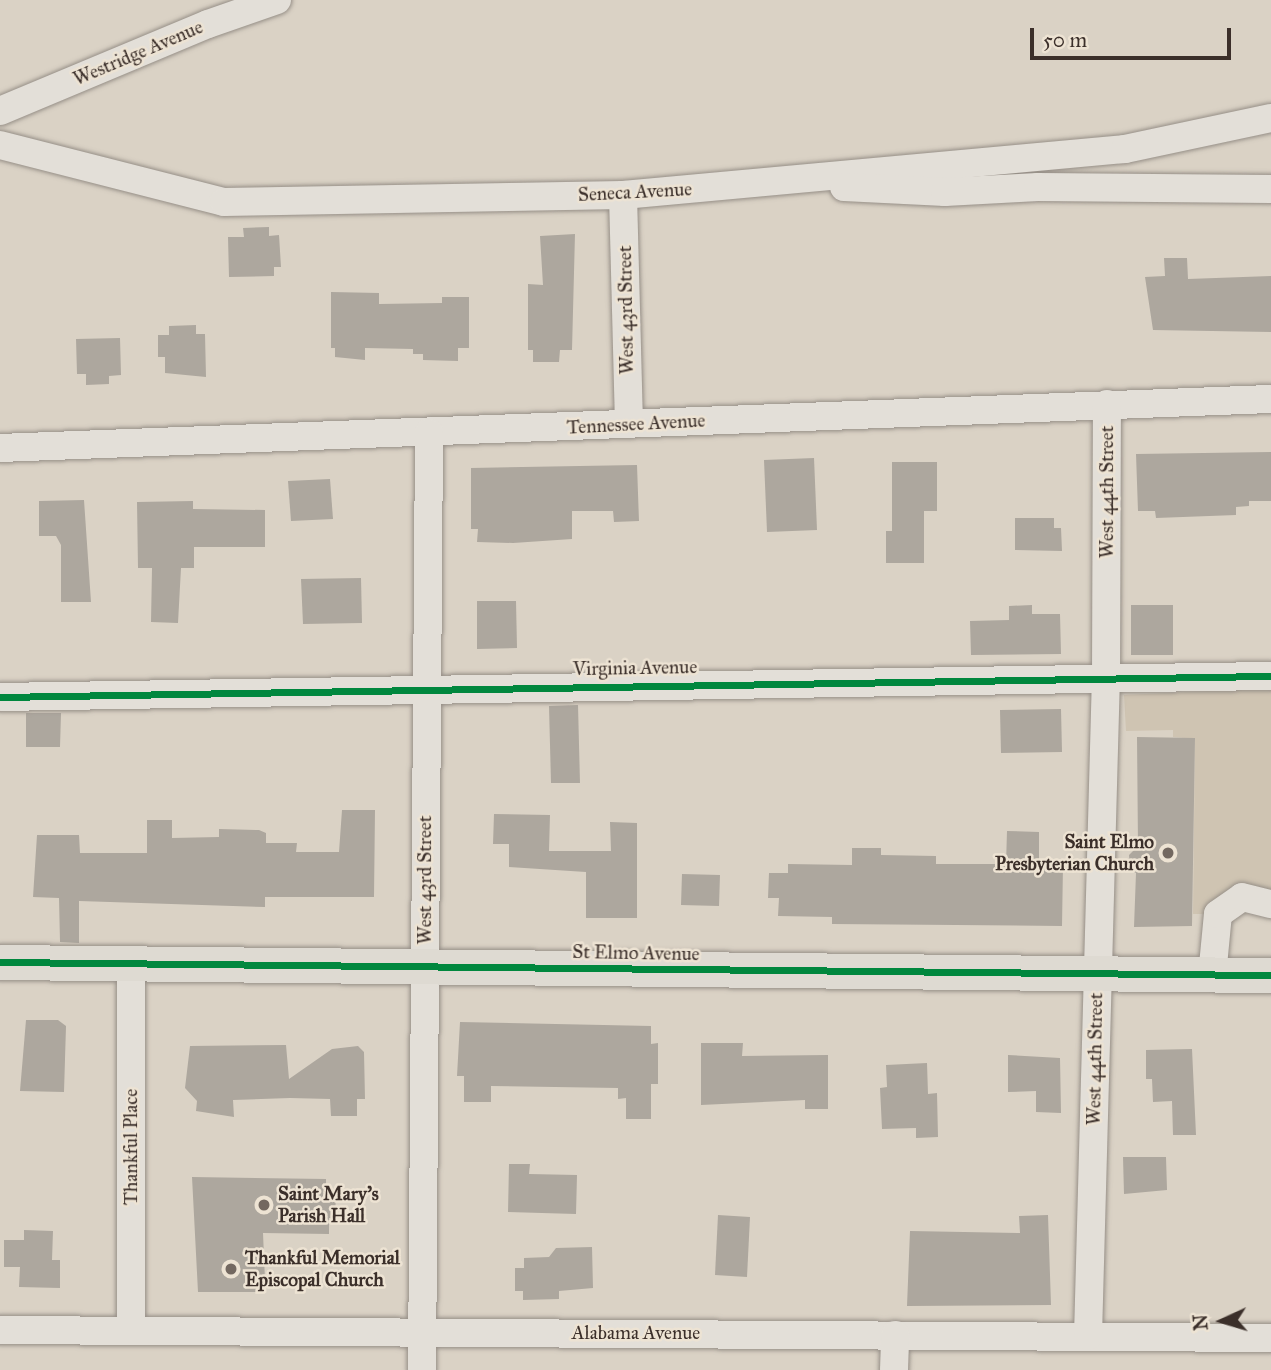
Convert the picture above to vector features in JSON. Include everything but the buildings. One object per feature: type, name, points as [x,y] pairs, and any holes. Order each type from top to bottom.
[{"type":"main road","name":"St Elmo Avenue","points":[[0,962],[1271,975]]},
{"type":"street","name":"Westridge Avenue","points":[[0,111],[208,24],[277,0]]},
{"type":"street","name":"Seneca Avenue","points":[[0,145],[224,202],[623,195],[1125,149],[1271,118]]},
{"type":"street","points":[[813,178],[870,191],[1271,189]]},
{"type":"street","name":"West 43rd Street","points":[[623,195],[629,424]]},
{"type":"street","name":"Tennessee Avenue","points":[[0,448],[1271,399]]},
{"type":"street","name":"West 44th Street","points":[[1088,1336],[1106,677],[1107,404]]},
{"type":"street","name":"West 43rd Street","points":[[422,1370],[429,433]]},
{"type":"street","name":"Virginia Avenue","points":[[0,697],[426,687],[1271,676]]},
{"type":"street","points":[[1212,976],[1218,914],[1242,897],[1271,904]]},
{"type":"street","name":"Thankful Place","points":[[131,964],[131,1331]]},
{"type":"street","name":"Alabama Avenue","points":[[0,1330],[1271,1338]]},
{"type":"street","points":[[894,1370],[895,1335]]},
{"type":"shaded area","points":[[1271,688],[1271,893],[1207,914],[1193,914],[1195,739],[1173,737],[1173,730],[1126,731],[1124,695]]},
{"type":"cycle path","points":[[0,697],[1271,676]]},
{"type":"cycle path","points":[[0,962],[1271,975]]},
{"type":"place","name":"Saint Elmo Presbyterian Church","points":[[1168,853]]},
{"type":"place","name":"Saint Mary's Parish Hall","points":[[264,1205]]},
{"type":"place","name":"Thankful Memorial Episcopal Church","points":[[231,1269]]}]
